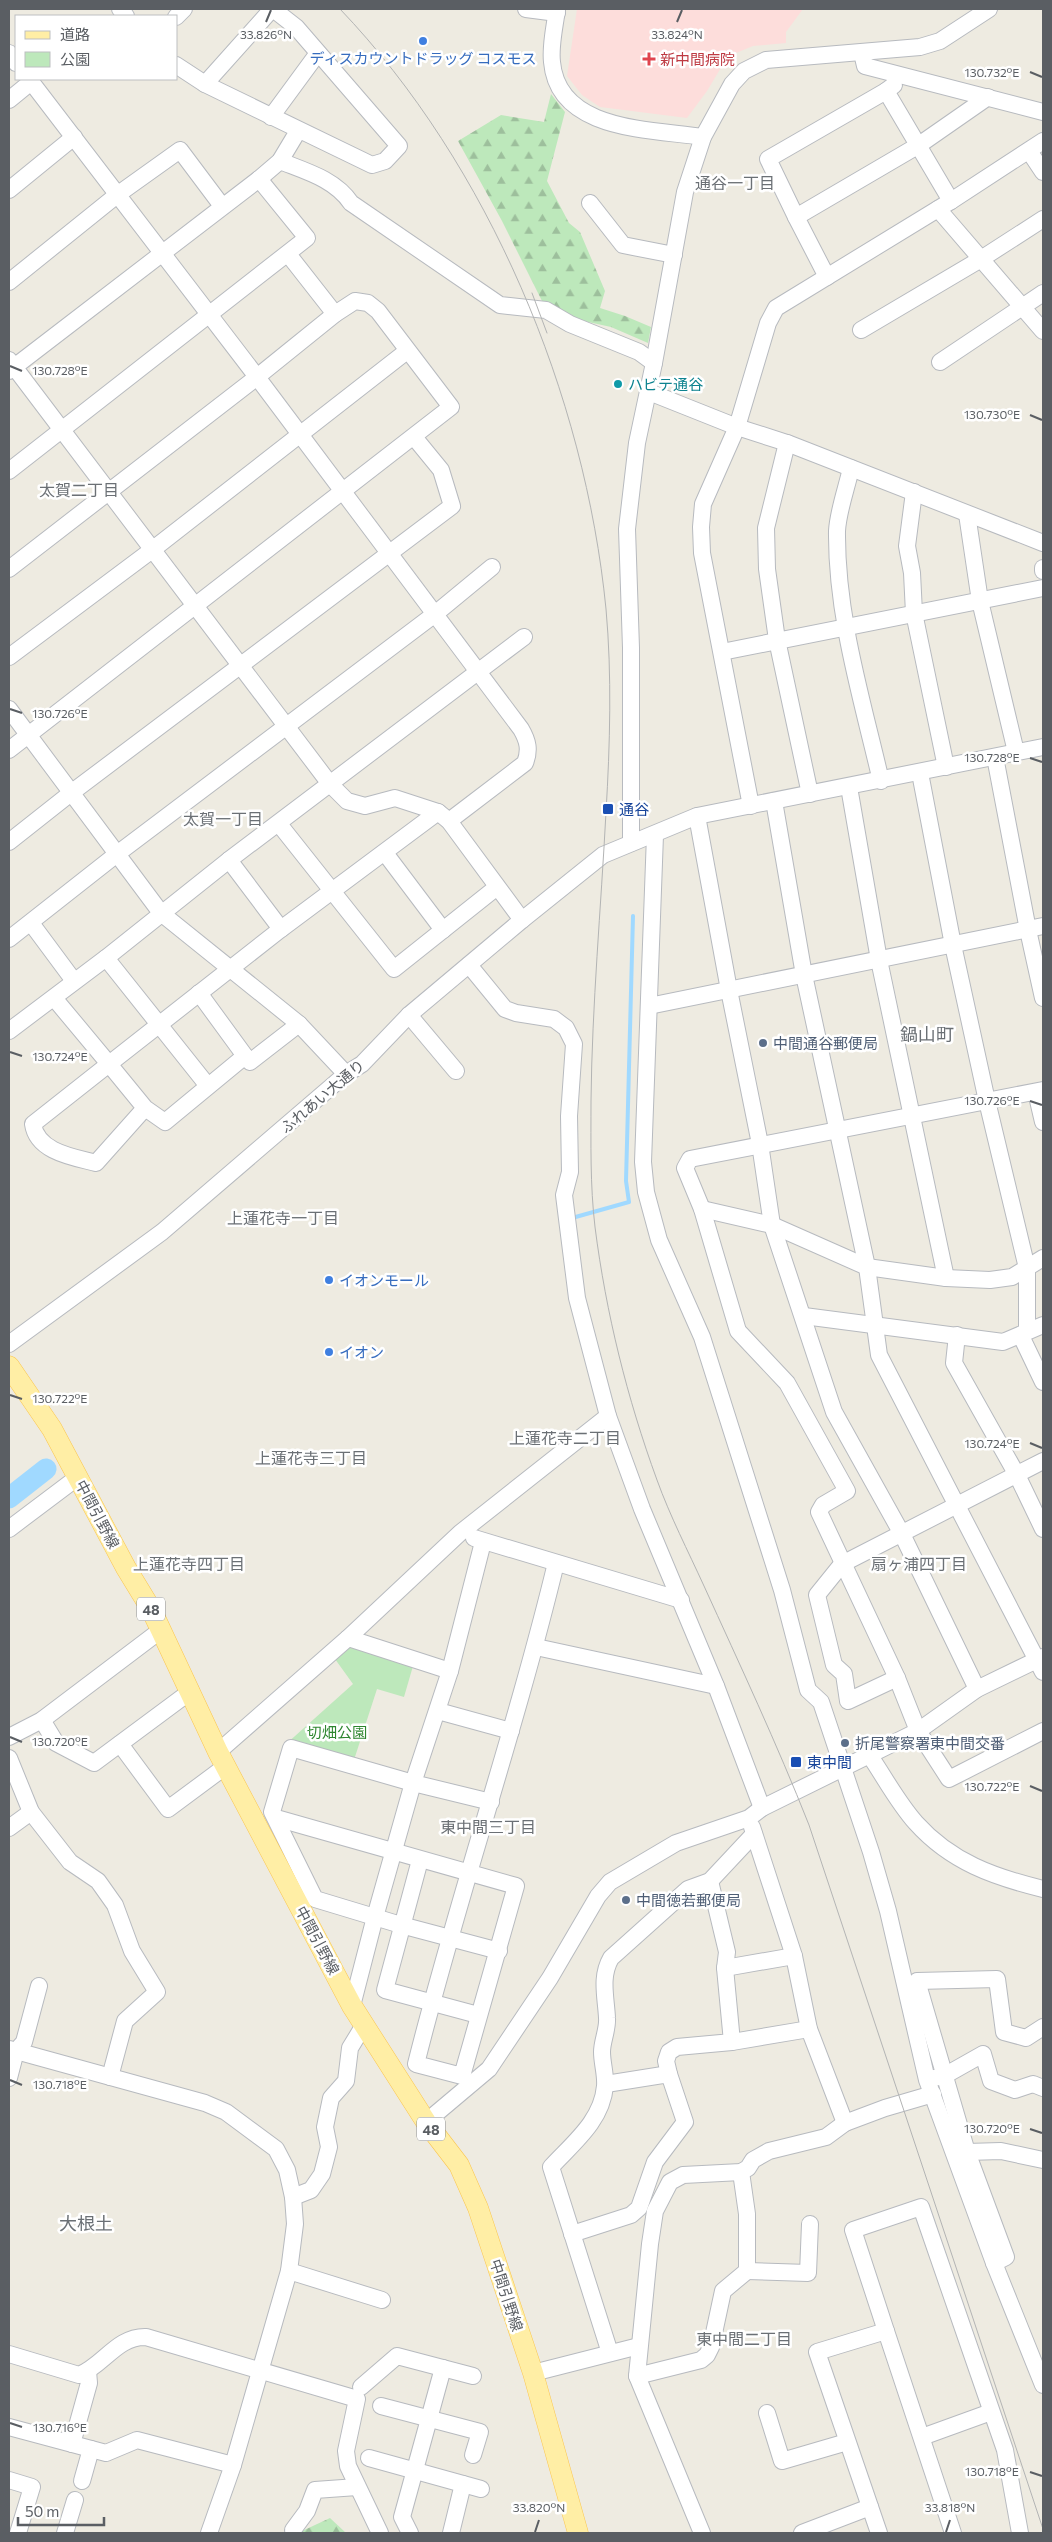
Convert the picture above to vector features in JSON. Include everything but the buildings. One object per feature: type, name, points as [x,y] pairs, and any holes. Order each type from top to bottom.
[{"type":"main road","name":"中間引野線","points":[[9,1366],[77,1473],[161,1630],[222,1759],[352,2006],[426,2122],[459,2165],[478,2208],[533,2373],[578,2533]]},
{"type":"street","points":[[178,66],[205,84],[270,118],[372,165],[385,161],[399,146],[296,27],[273,9],[205,84]]},
{"type":"street","points":[[526,9],[557,11],[552,63],[557,81],[574,106],[586,115],[611,123],[703,137]]},
{"type":"street","points":[[631,842],[632,648],[627,529],[633,468],[649,392],[685,192],[703,137],[732,84],[744,71],[766,60],[920,47],[940,41],[989,9]]},
{"type":"street","points":[[862,52],[865,66],[1043,112]]},
{"type":"street","points":[[270,118],[318,53]]},
{"type":"street","points":[[826,277],[768,159],[886,91],[895,85],[896,74]]},
{"type":"street","points":[[9,100],[30,81],[257,377],[521,728],[527,740],[529,752],[525,763],[385,853],[282,929],[33,1124],[35,1133],[48,1148],[96,1163],[145,1108]]},
{"type":"street","points":[[886,91],[919,145],[944,205],[982,258],[1043,331]]},
{"type":"street","points":[[796,217],[919,145],[988,97]]},
{"type":"street","points":[[298,131],[280,161],[259,179],[10,366],[330,784],[348,801],[365,806],[395,798],[443,816],[522,920]]},
{"type":"street","points":[[9,190],[74,137]]},
{"type":"street","points":[[751,806],[702,554],[701,527],[703,504],[737,427],[768,323],[776,308],[944,205],[1043,141]]},
{"type":"street","points":[[9,282],[117,195],[180,150],[222,206]]},
{"type":"street","points":[[1029,151],[1043,172]]},
{"type":"street","points":[[280,161],[321,177],[345,193],[351,203],[500,304],[546,310],[570,324],[639,352],[654,362]]},
{"type":"street","points":[[9,471],[207,314],[307,238],[259,179]]},
{"type":"street","points":[[590,203],[623,245],[674,255]]},
{"type":"street","points":[[861,330],[982,258],[1043,219]]},
{"type":"street","points":[[288,254],[335,314]]},
{"type":"street","points":[[940,362],[1043,293]]},
{"type":"street","points":[[9,569],[257,377],[335,314],[355,301],[368,303],[378,311],[451,407],[9,750]]},
{"type":"street","points":[[9,658],[152,550],[299,433],[407,351]]},
{"type":"street","points":[[649,392],[737,427],[787,443],[1043,543]]},
{"type":"street","points":[[9,842],[71,793],[452,506],[441,470],[414,437]]},
{"type":"street","points":[[787,443],[766,528],[767,570],[777,640],[810,794]]},
{"type":"street","points":[[851,468],[837,529],[845,626],[881,780]]},
{"type":"street","points":[[914,492],[907,546],[912,573],[914,614],[946,767]]},
{"type":"street","points":[[967,514],[980,601],[1016,752]]},
{"type":"street","points":[[9,939],[117,854],[435,614],[492,567]]},
{"type":"street","points":[[722,652],[1043,588]]},
{"type":"street","points":[[9,1030],[54,998],[229,860],[524,637]]},
{"type":"street","points":[[9,709],[161,913],[300,1024],[346,1074]]},
{"type":"street","name":"ふれあい大通り","points":[[9,1344],[162,1232],[346,1074],[362,1064],[409,1015],[603,855],[698,816],[1043,747]]},
{"type":"street","points":[[995,757],[1035,928],[1043,998]]},
{"type":"street","points":[[920,773],[953,945],[987,1101],[1027,1268],[1024,1334],[1043,1382]]},
{"type":"street","points":[[849,787],[880,960],[946,1278]]},
{"type":"street","points":[[426,2122],[489,2069],[550,1978],[598,1896],[610,1882],[676,1843],[749,1818],[762,1808],[918,1731],[977,1689],[1041,1663],[879,1355],[877,1326],[867,1267],[804,975],[774,801]]},
{"type":"street","points":[[698,816],[729,990],[760,1144],[772,1225],[804,1316],[834,1412],[902,1534],[977,1689]]},
{"type":"street","points":[[279,824],[394,969],[497,887]]},
{"type":"street","points":[[655,835],[643,1162],[646,1192],[660,1240],[702,1337],[782,1590],[808,1690],[821,1702],[844,1767],[888,1910],[930,2087],[994,2263],[1043,2385]]},
{"type":"street","points":[[385,853],[443,930]]},
{"type":"street","points":[[229,860],[282,929]]},
{"type":"street","points":[[31,923],[74,981]]},
{"type":"street","points":[[649,1006],[1035,928]]},
{"type":"street","points":[[106,958],[208,1086]]},
{"type":"street","points":[[469,965],[505,1009],[516,1013],[554,1019],[566,1028],[574,1044],[570,1116],[570,1172],[564,1195],[578,1298],[608,1416],[642,1509],[716,1686],[762,1808]]},
{"type":"street","points":[[199,994],[250,1062],[300,1024]]},
{"type":"street","points":[[54,998],[145,1108],[165,1122],[245,1056]]},
{"type":"street","points":[[409,1015],[456,1071]]},
{"type":"street","points":[[1043,1122],[1040,1091],[690,1159],[685,1168],[702,1209],[738,1331],[787,1383],[847,1491],[823,1505],[819,1512],[842,1564],[898,1678],[918,1731],[950,1779],[1043,1731]]},
{"type":"street","points":[[702,1209],[772,1225],[867,1267],[946,1278],[990,1280],[1012,1276],[1043,1258]]},
{"type":"street","points":[[804,1316],[1003,1342],[1043,1325]]},
{"type":"street","points":[[957,1335],[954,1363],[1017,1475],[1043,1529]]},
{"type":"street","points":[[120,1744],[168,1809],[460,1533],[608,1416]]},
{"type":"street","points":[[898,1678],[848,1701],[844,1674],[834,1665],[817,1595],[842,1564],[1043,1461]]},
{"type":"street","points":[[9,1529],[77,1473]]},
{"type":"street","points":[[460,1533],[483,1542],[681,1600]]},
{"type":"street","points":[[352,2006],[413,1783],[450,1671],[483,1542]]},
{"type":"street","points":[[276,1818],[393,1853],[469,1874],[516,1886],[462,2076],[416,2064],[431,2003],[469,1874],[490,1802],[536,1647],[556,1563]]},
{"type":"street","points":[[9,1737],[42,1720],[161,1630]]},
{"type":"street","points":[[348,1638],[450,1671]]},
{"type":"street","points":[[536,1647],[716,1686]]},
{"type":"street","points":[[42,1720],[56,1743],[94,1763],[190,1691]]},
{"type":"street","points":[[438,1711],[511,1731]]},
{"type":"street","points":[[490,1802],[413,1783],[291,1748],[272,1812],[315,1899],[499,1951]]},
{"type":"street","points":[[870,1756],[916,1823],[949,1853],[968,1865],[1002,1879],[1043,1889]]},
{"type":"street","points":[[9,1758],[30,1812],[70,1862],[98,1881],[115,1905],[132,1951],[157,1992],[125,2022],[110,2077]]},
{"type":"street","points":[[9,1828],[30,1812]]},
{"type":"street","points":[[749,1818],[794,1956],[809,2028],[845,2124]]},
{"type":"street","points":[[610,2353],[551,2168],[596,2118],[603,2103],[606,2084],[602,2052],[608,2021],[604,1980],[606,1968],[611,1958],[688,1889],[710,1881],[754,1834]]},
{"type":"street","points":[[420,1860],[385,1990],[478,2015]]},
{"type":"street","points":[[710,1881],[727,1952],[724,1968],[732,2042]]},
{"type":"street","points":[[724,1968],[794,1956]]},
{"type":"street","points":[[994,2263],[1006,2257],[967,2152],[917,1981],[997,1980],[1004,2032],[1026,2038],[1043,2026]]},
{"type":"street","points":[[12,2050],[24,2042],[39,1986]]},
{"type":"street","points":[[293,2197],[311,2190],[322,2174],[328,2147],[325,2127],[331,2098],[346,2081],[350,2048],[364,2025]]},
{"type":"street","points":[[702,2533],[637,2376],[647,2209],[655,2162],[685,2122],[666,2061],[669,2052],[677,2047],[732,2042],[809,2028]]},
{"type":"street","points":[[12,2050],[182,2095],[226,2112],[276,2149],[287,2170],[293,2197],[295,2224],[289,2271],[233,2465],[209,2533]]},
{"type":"street","points":[[9,2078],[12,2050]]},
{"type":"street","points":[[572,2234],[647,2209],[670,2182],[683,2175],[741,2172],[748,2168],[753,2160],[770,2151],[826,2137],[845,2124],[930,2087],[944,2076],[983,2054],[991,2081],[1015,2090],[1033,2084],[1043,2088]]},
{"type":"street","points":[[606,2084],[669,2074]]},
{"type":"street","points":[[967,2152],[1001,2151],[1043,2160]]},
{"type":"street","points":[[637,2376],[701,2360],[707,2355],[711,2347],[723,2291],[732,2286],[747,2271],[748,2214],[741,2172]]},
{"type":"street","points":[[953,2533],[853,2230],[922,2207],[1005,2450],[1020,2533]]},
{"type":"street","points":[[747,2271],[808,2272],[810,2224]]},
{"type":"street","points":[[289,2271],[382,2300]]},
{"type":"street","points":[[879,2533],[817,2352],[886,2331]]},
{"type":"street","points":[[9,2354],[79,2375],[88,2371],[125,2341],[137,2337],[158,2340],[357,2399],[346,2451],[348,2466],[380,2533]]},
{"type":"street","points":[[533,2373],[639,2346]]},
{"type":"street","points":[[361,2387],[398,2356],[474,2376]]},
{"type":"street","points":[[410,2533],[402,2517],[443,2368]]},
{"type":"street","points":[[72,2444],[89,2383],[88,2371]]},
{"type":"street","points":[[381,2406],[480,2432],[473,2456]]},
{"type":"street","points":[[922,2437],[991,2412]]},
{"type":"street","points":[[767,2413],[782,2461],[848,2442]]},
{"type":"street","points":[[9,2426],[106,2454],[138,2440],[233,2465]]},
{"type":"street","points":[[82,2481],[91,2449]]},
{"type":"street","points":[[369,2458],[481,2489]]},
{"type":"street","points":[[9,2480],[32,2487],[18,2533]]},
{"type":"street","points":[[450,2533],[463,2484]]},
{"type":"street","points":[[293,2530],[307,2511],[315,2490],[357,2487]]},
{"type":"street","points":[[64,2533],[75,2500]]},
{"type":"street","points":[[802,2533],[870,2507]]},
{"type":"shaded area","name":"新中間病院","points":[[577,9],[803,9],[786,32],[786,43],[753,46],[736,53],[722,66],[707,91],[687,118],[600,107],[582,95],[567,76]]},
{"type":"green space","points":[[551,94],[565,112],[547,181],[569,223],[580,232],[605,291],[600,308],[651,327],[648,343],[611,327],[570,318],[543,303],[502,221],[458,141],[501,115],[544,122]]},
{"type":"green space","name":"切畑公園","points":[[350,1646],[413,1666],[404,1697],[377,1689],[353,1763],[285,1745],[353,1684],[335,1659]]},
{"type":"green space","points":[[330,2518],[346,2533],[299,2533],[300,2532]]},
{"type":"waterway","points":[[572,1218],[629,1202],[626,1181],[633,916]]},
{"type":"waterway","points":[[9,1498],[46,1469]]},
{"type":"tram line","points":[[340,9],[393,71],[441,138],[484,211],[521,287],[552,366],[577,447],[595,528],[606,609],[609,659],[609,761],[593,1029],[591,1148],[595,1227],[605,1291],[619,1355],[636,1418],[662,1493],[758,1705],[809,1825],[1043,2529]]},
{"type":"tram line","points":[[532,293],[547,333]]},
{"type":"place","name":"ディスカウントドラッグ コスモス","points":[[423,41]]},
{"type":"place","name":"新中間病院","points":[[649,59]]},
{"type":"place","name":"ハビテ通谷","points":[[618,384]]},
{"type":"place","name":"通谷","points":[[608,809]]},
{"type":"place","name":"中間通谷郵便局","points":[[763,1043]]},
{"type":"place","name":"イオンモール","points":[[329,1280]]},
{"type":"place","name":"イオン","points":[[329,1352]]},
{"type":"place","name":"折尾警察署東中間交番","points":[[845,1743]]},
{"type":"place","name":"東中間","points":[[796,1762]]},
{"type":"place","name":"中間徳若郵便局","points":[[626,1900]]},
{"type":"district","name":"通谷一丁目","points":[[735,182]]},
{"type":"district","name":"太賀二丁目","points":[[79,489]]},
{"type":"district","name":"太賀一丁目","points":[[223,818]]},
{"type":"district","name":"鍋山町","points":[[927,1034]]},
{"type":"district","name":"上蓮花寺一丁目","points":[[283,1217]]},
{"type":"district","name":"上蓮花寺二丁目","points":[[565,1437]]},
{"type":"district","name":"上蓮花寺三丁目","points":[[311,1457]]},
{"type":"district","name":"上蓮花寺四丁目","points":[[189,1563]]},
{"type":"district","name":"扇ヶ浦四丁目","points":[[919,1563]]},
{"type":"district","name":"東中間三丁目","points":[[488,1826]]},
{"type":"district","name":"大根土","points":[[86,2223]]},
{"type":"district","name":"東中間二丁目","points":[[744,2338]]}]
